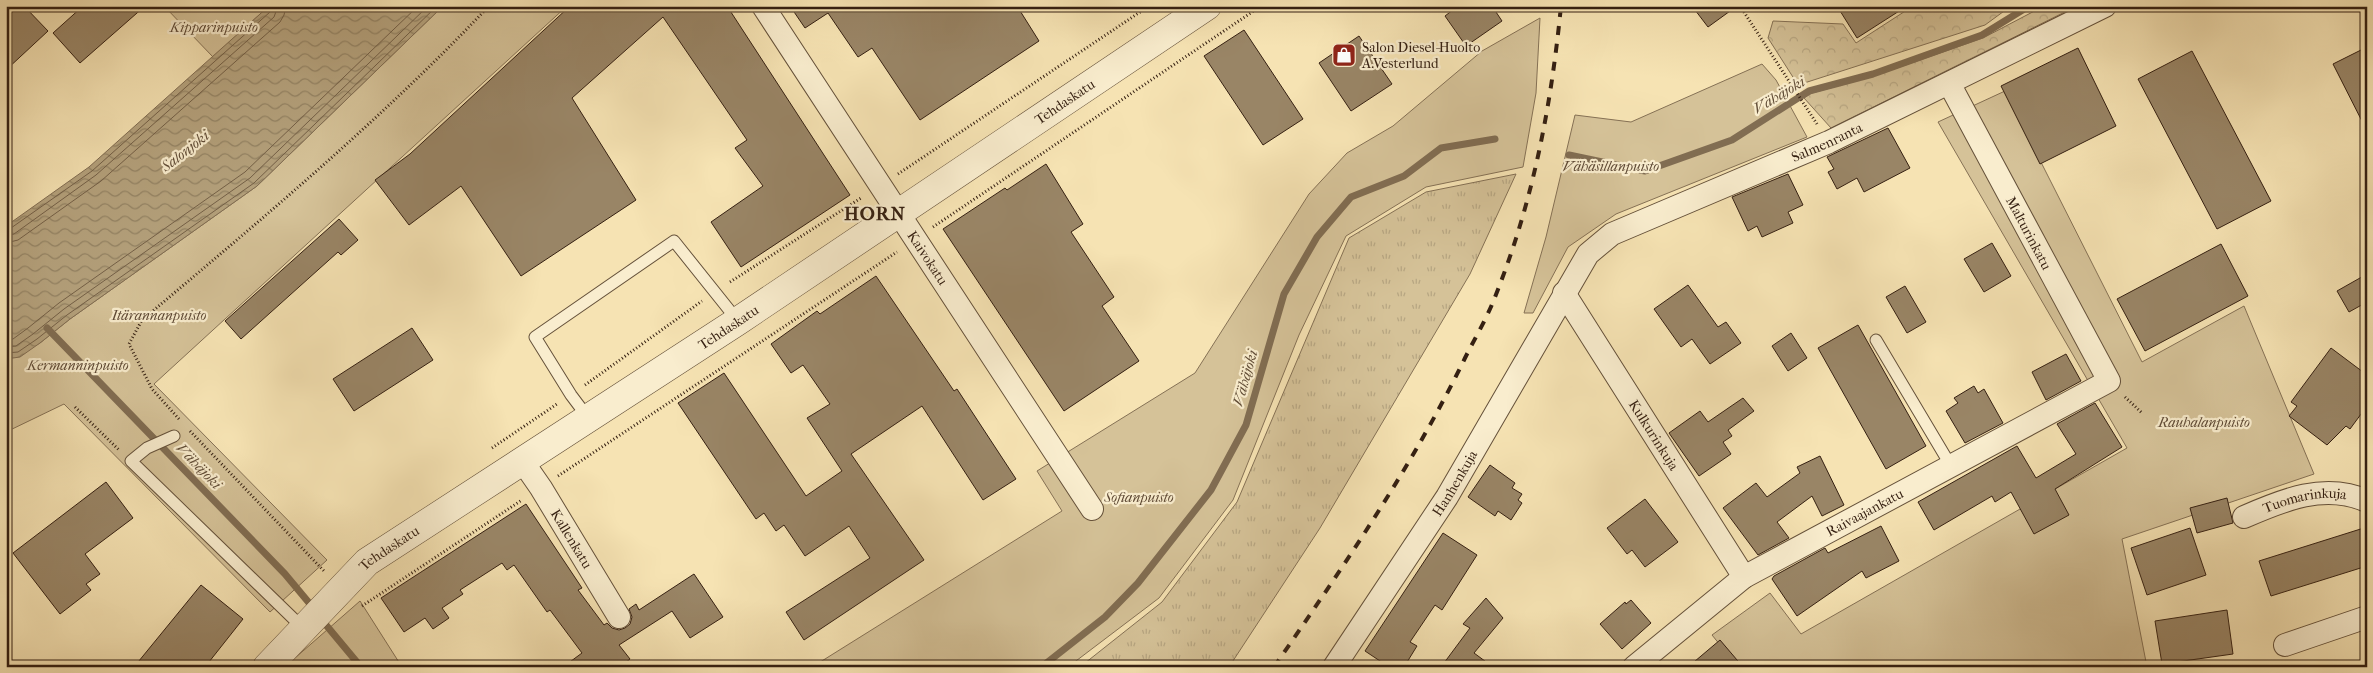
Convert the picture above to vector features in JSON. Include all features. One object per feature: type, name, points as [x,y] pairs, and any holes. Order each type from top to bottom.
[{"type":"street","name":"Kaivokatu","points":[[762,6],[899,212],[1092,509]]},
{"type":"street","name":"Tehdaskatu","points":[[267,667],[337,591],[367,562],[738,321],[1207,6]]},
{"type":"street","name":"Salmenranta","points":[[1564,293],[1588,254],[1612,234],[1829,142],[1950,85],[2105,6]]},
{"type":"street","name":"Malturinkatu","points":[[1950,85],[2109,381]]},
{"type":"street","name":"Kulkurinkuja","points":[[1564,293],[1744,577]]},
{"type":"street","name":"Hanhenkuja","points":[[1334,667],[1447,497],[1564,293]]},
{"type":"street","name":"Raivaajankatu","points":[[1634,667],[1744,577],[2109,381]]},
{"type":"street","name":"Kallenkatu","points":[[523,462],[620,617]]},
{"type":"street","name":"Tuomarinkuja","points":[[2244,517],[2301,496],[2332,491],[2367,501]]},
{"type":"street","points":[[2285,645],[2367,617]]},
{"type":"lane","points":[[589,419],[571,395],[535,337],[674,240],[738,321]]},
{"type":"lane","points":[[1876,340],[1951,466]]},
{"type":"lane","points":[[174,436],[147,448],[130,461],[303,628]]},
{"type":"path","points":[[183,423],[152,389],[129,344],[142,320],[313,173],[431,67],[489,6]]},
{"type":"path","points":[[571,395],[714,292],[881,185],[1149,6]]},
{"type":"path","points":[[357,610],[916,239],[1261,6]]},
{"type":"path","points":[[1740,6],[1792,84],[1806,109]]},
{"type":"path","points":[[75,407],[130,461]]},
{"type":"path","points":[[190,430],[337,591]]},
{"type":"green space","name":"Kipparinpuisto","points":[[164,6],[269,6],[213,57]]},
{"type":"green space","points":[[443,6],[567,6],[154,384],[327,560],[270,612],[64,404],[6,432],[6,359],[40,343],[70,319],[257,186]]},
{"type":"green space","points":[[1913,6],[2011,6],[1985,25],[1798,85],[1768,38],[1773,21],[1843,24],[1856,43]]},
{"type":"green space","points":[[2044,6],[2077,6],[1831,128],[1804,98],[1812,93],[1874,76],[1983,38]]},
{"type":"green space","name":"Sofianpuisto","points":[[1540,18],[1536,93],[1523,167],[1426,187],[1346,236],[1299,335],[1233,500],[1159,598],[1068,667],[803,667],[817,664],[1062,511],[1037,471],[1195,373],[1309,194],[1347,153],[1393,126],[1482,51]]},
{"type":"green space","name":"Vähäsillanpuisto","points":[[1762,64],[1776,80],[1807,137],[1616,214],[1568,247],[1533,313],[1524,313],[1546,237],[1575,115],[1631,122]]},
{"type":"green space","name":"Rauhalanpuisto","points":[[2005,91],[2142,362],[2244,306],[2314,474],[2122,539],[2147,667],[1738,667],[1712,635],[1770,593],[1801,634],[2127,448],[1938,122]]},
{"type":"green space","points":[[1516,174],[1470,274],[1320,528],[1229,667],[1080,667],[1162,602],[1237,502],[1349,238],[1426,192]]},
{"type":"green space","points":[[360,601],[402,667],[287,667],[287,665]]},
{"type":"water","name":"Salonjoki","points":[[269,6],[443,6],[257,186],[70,319],[20,357],[6,359],[6,226],[89,167]]},
{"type":"building","points":[[6,6],[24,6],[48,31],[6,70]]},
{"type":"building","points":[[83,6],[145,6],[80,63],[53,33]]},
{"type":"building","points":[[570,6],[727,6],[850,195],[741,267],[711,222],[763,186],[735,148],[747,140],[663,17],[572,98],[636,200],[521,276],[461,186],[409,225],[375,180],[410,154]]},
{"type":"building","points":[[790,6],[1017,6],[1039,41],[920,120],[872,48],[858,57],[828,13],[805,28]]},
{"type":"building","points":[[1458,6],[1492,6],[1502,21],[1466,46],[1445,16]]},
{"type":"building","points":[[1692,6],[1737,6],[1708,27]]},
{"type":"building","points":[[1837,6],[1907,6],[1857,38]]},
{"type":"building","points":[[1244,30],[1303,119],[1263,145],[1204,56]]},
{"type":"building","points":[[1359,36],[1392,84],[1351,111],[1319,63]]},
{"type":"building","points":[[2367,47],[2367,131],[2333,64]]},
{"type":"building","points":[[2078,48],[2116,126],[2040,164],[2001,86]]},
{"type":"building","points":[[2192,51],[2271,201],[2217,229],[2138,79]]},
{"type":"building","points":[[1888,128],[1910,168],[1864,192],[1857,178],[1837,189],[1828,172],[1834,169],[1827,157]]},
{"type":"building","points":[[1046,164],[1083,224],[1071,232],[1114,297],[1102,306],[1139,361],[1064,411],[943,229],[1005,188],[1007,190]]},
{"type":"building","points":[[1788,174],[1803,205],[1788,212],[1793,223],[1762,237],[1757,226],[1748,231],[1732,197]]},
{"type":"building","points":[[339,219],[358,240],[341,255],[338,252],[241,339],[225,321]]},
{"type":"building","points":[[1992,243],[2011,276],[1984,292],[1964,259]]},
{"type":"building","points":[[2221,244],[2248,296],[2145,351],[2117,299]]},
{"type":"building","points":[[2367,274],[2367,302],[2349,312],[2337,291]]},
{"type":"building","points":[[876,276],[954,391],[957,389],[1016,479],[983,500],[922,406],[851,454],[924,560],[804,640],[786,612],[870,558],[849,526],[805,556],[784,525],[776,531],[764,513],[756,519],[678,403],[724,373],[806,496],[842,471],[807,418],[830,404],[803,365],[791,373],[771,344],[817,311],[820,314]]},
{"type":"building","points":[[1688,285],[1718,327],[1726,322],[1741,343],[1710,364],[1692,339],[1681,347],[1654,309]]},
{"type":"building","points":[[1905,286],[1926,322],[1907,333],[1886,297]]},
{"type":"building","points":[[1858,325],[1926,446],[1886,469],[1818,348]]},
{"type":"building","points":[[412,328],[433,360],[354,411],[333,379]]},
{"type":"building","points":[[1791,333],[1807,358],[1788,371],[1772,346]]},
{"type":"building","points":[[2331,348],[2367,375],[2367,406],[2350,429],[2346,426],[2327,445],[2289,416],[2297,406],[2291,402]]},
{"type":"building","points":[[2066,354],[2081,381],[2046,400],[2032,372]]},
{"type":"building","points":[[1974,386],[1978,393],[1984,389],[2003,423],[1965,443],[1946,411],[1958,403],[1954,398]]},
{"type":"building","points":[[1743,398],[1754,411],[1728,430],[1732,436],[1723,442],[1731,454],[1699,476],[1669,433],[1700,411],[1708,422]]},
{"type":"building","points":[[2095,403],[2122,447],[2055,489],[2069,515],[2034,534],[2011,492],[1995,502],[1992,496],[1934,530],[1918,502],[2017,446],[2036,478],[2076,454],[2057,424]]},
{"type":"building","points":[[1820,456],[1844,505],[1822,516],[1812,496],[1777,522],[1789,538],[1758,555],[1723,508],[1756,483],[1767,497],[1800,473],[1797,467]]},
{"type":"building","points":[[1490,465],[1515,483],[1512,488],[1522,494],[1518,500],[1522,503],[1511,520],[1498,511],[1495,516],[1468,497]]},
{"type":"building","points":[[106,482],[133,518],[85,554],[100,574],[86,584],[91,590],[60,614],[13,553]]},
{"type":"building","points":[[2227,498],[2233,523],[2197,533],[2190,508]]},
{"type":"building","points":[[1645,499],[1678,542],[1645,567],[1632,550],[1627,554],[1607,528]]},
{"type":"building","points":[[526,504],[582,588],[578,590],[604,625],[607,623],[612,628],[619,630],[625,628],[630,624],[632,617],[629,609],[636,604],[639,610],[694,574],[723,617],[690,638],[672,611],[619,645],[630,659],[620,667],[563,667],[582,653],[550,610],[547,612],[514,565],[507,570],[502,563],[460,590],[463,594],[442,608],[449,618],[433,629],[425,618],[404,632],[381,598]]},
{"type":"building","points":[[1881,526],[1899,561],[1866,578],[1862,571],[1797,616],[1772,579],[1774,576],[1825,548],[1828,553]]},
{"type":"building","points":[[2367,527],[2367,566],[2271,596],[2259,561]]},
{"type":"building","points":[[2190,528],[2206,575],[2147,595],[2131,548]]},
{"type":"building","points":[[1443,533],[1477,555],[1442,610],[1435,605],[1410,642],[1417,646],[1404,667],[1389,667],[1365,651]]},
{"type":"building","points":[[201,585],[243,619],[205,667],[134,667]]},
{"type":"building","points":[[1486,598],[1503,618],[1474,653],[1493,667],[1441,667],[1470,628],[1463,624]]},
{"type":"building","points":[[1631,600],[1651,623],[1622,649],[1600,624],[1625,602],[1626,604]]},
{"type":"building","points":[[2227,610],[2233,654],[2162,664],[2155,621]]},
{"type":"building","points":[[1720,640],[1743,667],[1688,667]]},
{"type":"waterway","name":"Vähäjoki","points":[[1569,155],[1645,171],[1732,140],[1809,91],[1873,74],[1982,35],[2029,6]]},
{"type":"waterway","name":"Vähäjoki","points":[[1038,667],[1044,665],[1105,617],[1138,583],[1211,490],[1246,425],[1284,294],[1317,237],[1351,197],[1404,176],[1441,148],[1495,139]]},
{"type":"waterway","name":"Vähäjoki","points":[[47,328],[285,574],[315,610]]},
{"type":"waterway","name":"Vähäjoki","points":[[321,619],[361,667]]},
{"type":"railway","points":[[1274,667],[1376,516],[1444,398],[1492,305],[1520,226],[1530,190],[1546,117],[1561,6]]},
{"type":"place","name":"Salon Diesel-Huolto A.Vesterlund","points":[[1344,55]]},
{"type":"district","name":"HORN","points":[[875,213]]},
{"type":"park label","name":"Itärannanpuisto","points":[[159,315]]},
{"type":"park label","name":"Kermanninpuisto","points":[[78,365]]}]
